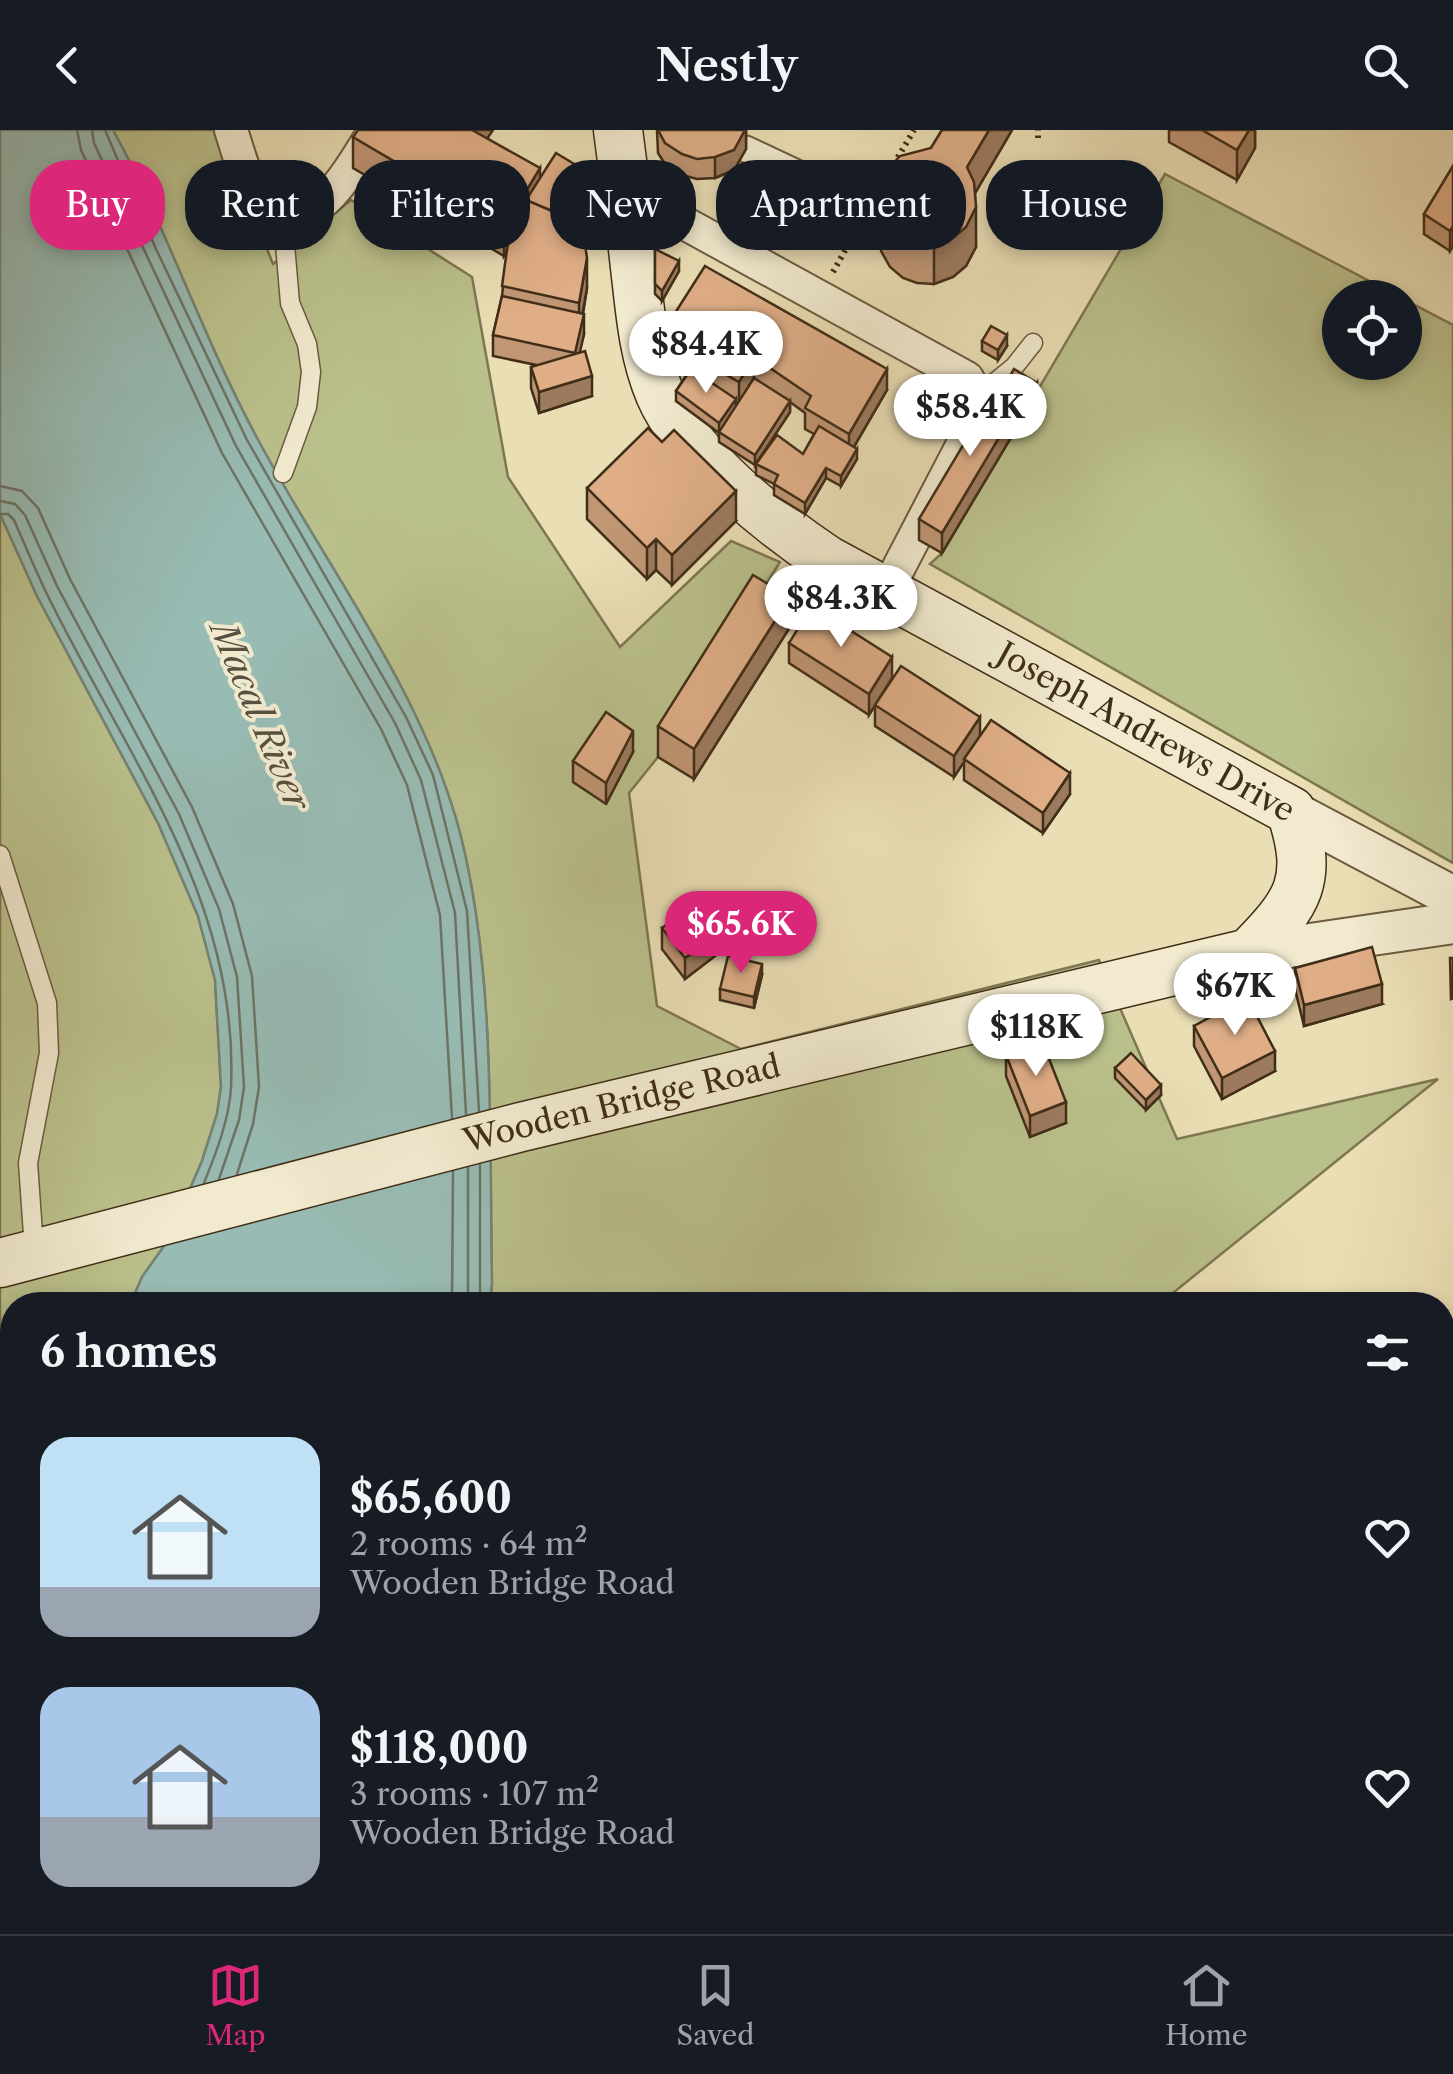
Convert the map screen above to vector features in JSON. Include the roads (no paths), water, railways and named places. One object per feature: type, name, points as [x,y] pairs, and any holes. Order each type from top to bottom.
[{"type":"main road","name":"Joseph Andrews Drive","points":[[618,130],[622,160]]},
{"type":"main road","name":"Joseph Andrews Drive","points":[[633,250],[642,329],[662,397],[701,453],[791,536],[827,560],[1291,811]]},
{"type":"main road","points":[[1250,953],[1298,890],[1304,865],[1291,811]]},
{"type":"main road","name":"Wooden Bridge Road","points":[[19,1258],[521,1127],[1250,953]]},
{"type":"street","points":[[231,130],[242,160]]},
{"type":"street","points":[[334,190],[375,130]]},
{"type":"street","points":[[746,149],[769,160]]},
{"type":"street","points":[[696,229],[967,378],[977,397],[974,423],[887,590]]},
{"type":"street","name":"Joseph Andrews Drive","points":[[1291,811],[1453,897]]},
{"type":"street","points":[[1250,953],[1453,923]]},
{"type":"lane","points":[[283,473],[307,407],[310,372],[306,344],[290,303],[286,250]]},
{"type":"lane","points":[[977,397],[1014,367],[1033,343]]},
{"type":"lane","points":[[0,856],[47,1003],[49,1053],[28,1162],[32,1234],[19,1258]]},
{"type":"water","name":"Macal River","points":[[0,130],[113,130],[128,160],[30,160],[30,250],[165,250],[165,238],[257,438],[370,630],[422,730],[460,833],[480,942],[490,1114],[491,1292],[136,1292],[167,1242],[202,1161],[217,1114],[221,1087],[215,980],[198,916],[158,823],[37,596],[0,514]]}]
